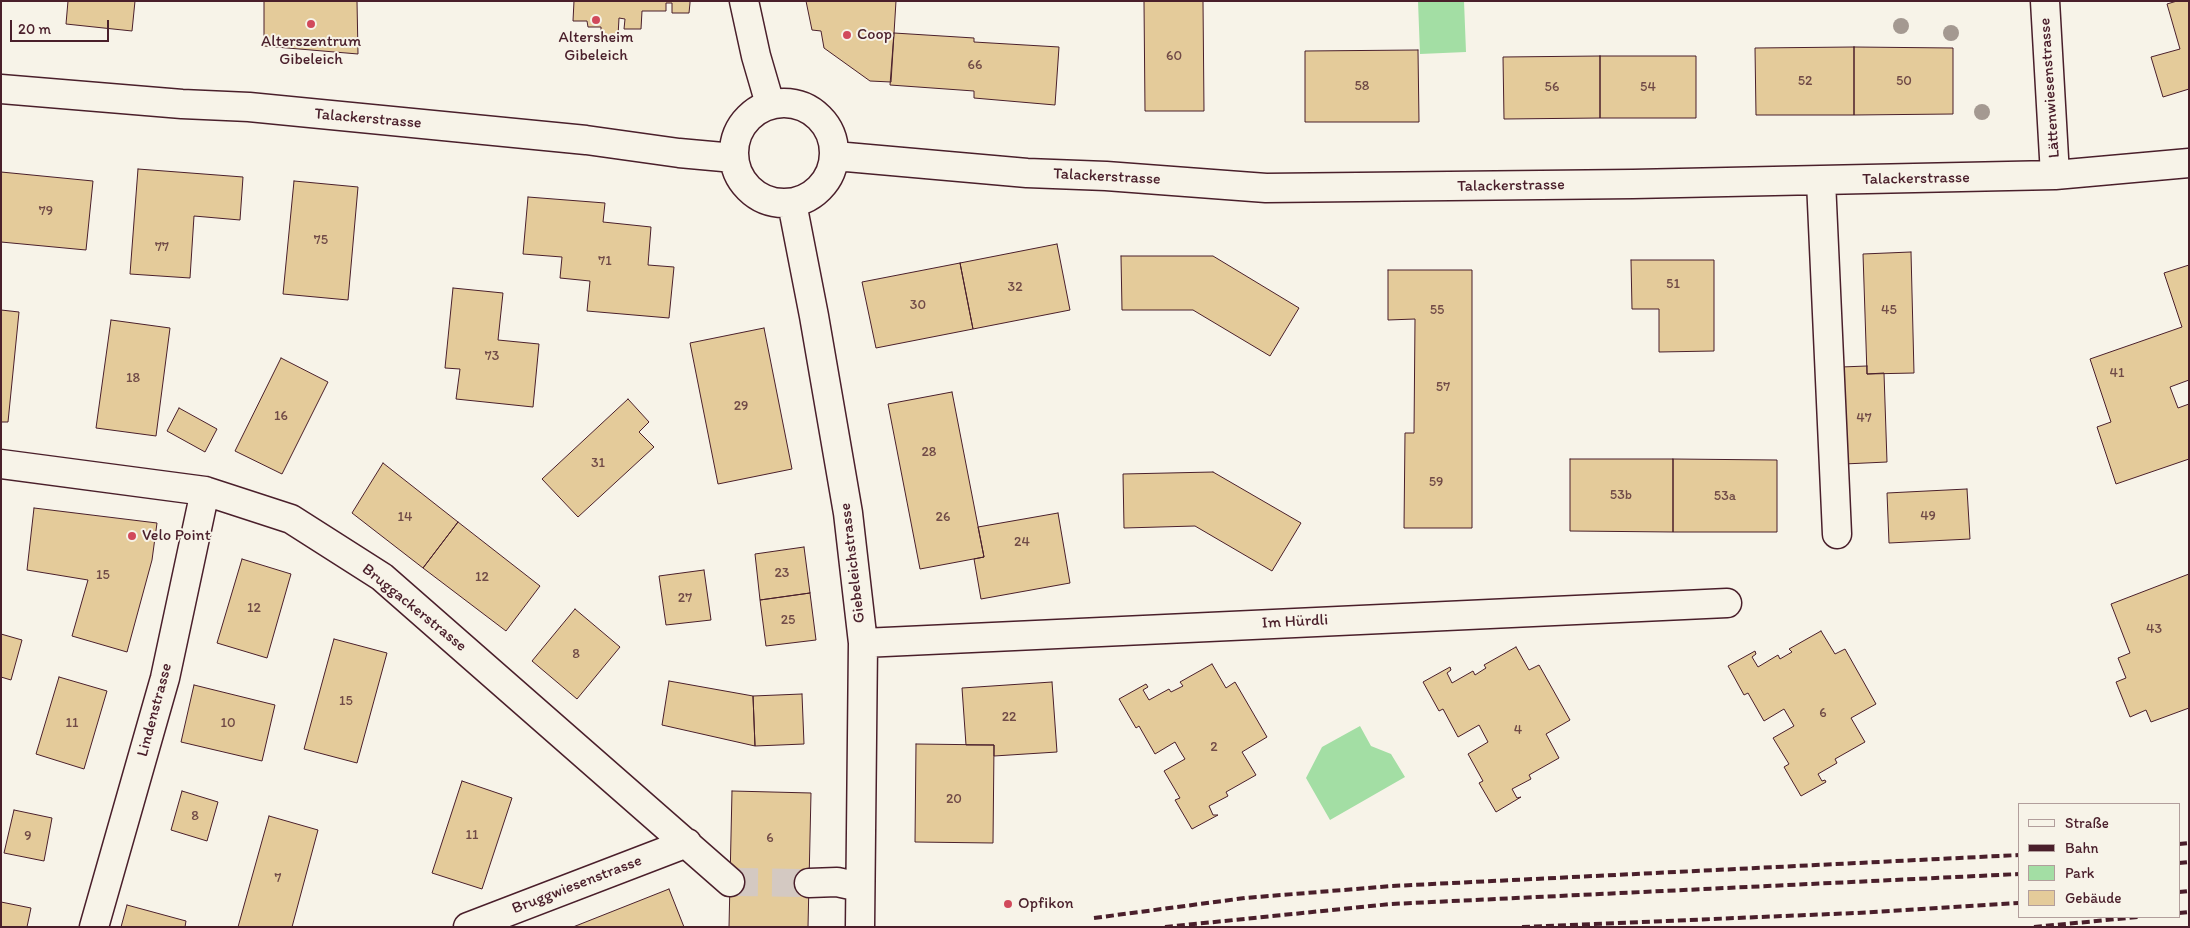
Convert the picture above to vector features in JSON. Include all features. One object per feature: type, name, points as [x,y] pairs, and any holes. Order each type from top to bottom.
[{"type":"street","points":[[744,1],[756,56],[770,104]]},
{"type":"street","name":"Lättenwiesenstrasse","points":[[2045,1],[2055,176]]},
{"type":"street","name":"Talackerstrasse","points":[[1,89],[182,104],[259,108],[586,140],[679,153],[734,158]]},
{"type":"street","points":[[786,103],[802,106],[815,114],[826,125],[833,140],[834,156],[832,169],[826,182],[816,192],[792,203],[775,203],[760,198],[747,188],[738,174],[734,158],[735,140],[742,124],[754,112],[770,104],[786,103]]},
{"type":"street","name":"Talackerstrasse","points":[[834,156],[1027,173],[1106,176],[1266,188],[2055,176],[2189,163]]},
{"type":"street","points":[[1820,181],[1837,534]]},
{"type":"street","name":"Giebeleichstrasse","points":[[792,203],[814,316],[848,513],[863,643],[860,927]]},
{"type":"street","name":"Bruggackerstrasse","points":[[1,464],[205,491],[291,519],[382,577],[730,882]]},
{"type":"street","name":"Lindenstrasse","points":[[94,927],[165,678],[205,491]]},
{"type":"street","name":"Im Hürdli","points":[[863,643],[1727,603]]},
{"type":"street","name":"Bruggwiesenstrasse","points":[[468,927],[687,843]]},
{"type":"street","points":[[809,883],[838,882],[860,887]]},
{"type":"green space","points":[[1418,1],[1464,1],[1466,52],[1420,54]]},
{"type":"green space","points":[[1360,726],[1371,746],[1391,754],[1405,777],[1330,820],[1306,778],[1322,747]]},
{"type":"building","points":[[68,1],[135,1],[132,31],[66,24]]},
{"type":"building","name":"Alterszentrum Gibeleich","points":[[264,1],[357,1],[358,54],[264,46]]},
{"type":"building","name":"Altersheim Gibeleich","points":[[574,1],[690,1],[690,3],[689,13],[672,13],[672,3],[666,3],[666,11],[642,11],[641,29],[624,29],[625,19],[619,18],[618,36],[601,36],[601,27],[588,27],[587,21],[573,21]]},
{"type":"building","points":[[806,1],[896,1],[891,82],[870,81],[824,48],[821,31],[812,30]]},
{"type":"building","points":[[1144,1],[1203,1],[1204,111],[1145,111]]},
{"type":"building","points":[[2177,1],[2189,1],[2189,89],[2163,97],[2151,57],[2180,49],[2167,4]]},
{"type":"building","points":[[894,33],[974,38],[974,42],[1059,47],[1055,105],[974,98],[974,91],[890,85]]},
{"type":"building","points":[[1854,47],[1854,115],[1756,115],[1755,48]]},
{"type":"building","points":[[1854,47],[1953,48],[1953,114],[1854,115]]},
{"type":"building","points":[[1418,50],[1419,122],[1305,122],[1305,51]]},
{"type":"building","points":[[1600,56],[1600,118],[1504,119],[1503,57]]},
{"type":"building","points":[[1600,56],[1696,56],[1696,118],[1600,118]]},
{"type":"building","points":[[138,169],[243,177],[240,220],[194,216],[190,278],[130,274]]},
{"type":"building","points":[[1,172],[93,181],[86,250],[1,242]]},
{"type":"building","points":[[294,181],[358,187],[348,300],[283,294]]},
{"type":"building","points":[[528,197],[605,203],[603,222],[651,227],[648,265],[674,267],[669,318],[587,311],[590,281],[560,278],[562,257],[523,254]]},
{"type":"building","points":[[1057,244],[1070,310],[973,329],[960,263]]},
{"type":"building","points":[[1911,252],[1914,373],[1867,374],[1863,254]]},
{"type":"building","points":[[1121,256],[1213,256],[1299,308],[1270,356],[1193,310],[1122,310]]},
{"type":"building","points":[[1631,260],[1714,260],[1714,351],[1659,352],[1659,309],[1632,309]]},
{"type":"building","points":[[960,263],[973,329],[876,348],[862,282]]},
{"type":"building","points":[[2189,265],[2189,380],[2170,387],[2178,408],[2189,404],[2189,459],[2116,484],[2097,427],[2111,422],[2090,359],[2182,327],[2164,273]]},
{"type":"building","points":[[1388,270],[1472,270],[1472,528],[1404,528],[1405,433],[1414,433],[1415,319],[1388,320]]},
{"type":"building","points":[[453,288],[503,293],[498,340],[539,344],[533,407],[456,399],[460,369],[445,368]]},
{"type":"building","points":[[1,310],[19,312],[8,422],[1,422]]},
{"type":"building","points":[[111,320],[170,328],[156,436],[96,428]]},
{"type":"building","points":[[764,328],[792,469],[718,484],[690,343]]},
{"type":"building","points":[[281,358],[328,382],[282,474],[235,451]]},
{"type":"building","points":[[1867,366],[1867,374],[1884,373],[1887,462],[1844,464],[1841,367]]},
{"type":"building","points":[[952,392],[984,557],[920,569],[888,404]]},
{"type":"building","points":[[628,399],[649,422],[639,432],[654,447],[578,517],[542,479]]},
{"type":"building","points":[[179,408],[217,429],[205,452],[167,431]]},
{"type":"building","points":[[1570,459],[1673,459],[1673,532],[1570,531]]},
{"type":"building","points":[[1673,459],[1777,460],[1777,532],[1673,532]]},
{"type":"building","points":[[383,463],[458,522],[423,568],[352,513]]},
{"type":"building","points":[[1213,472],[1301,523],[1272,571],[1195,526],[1124,528],[1123,474]]},
{"type":"building","points":[[1967,489],[1970,539],[1889,543],[1887,493]]},
{"type":"building","points":[[34,508],[157,523],[152,560],[127,652],[72,636],[88,580],[27,570]]},
{"type":"building","points":[[1058,513],[1070,583],[981,599],[974,559],[984,557],[978,527]]},
{"type":"building","points":[[458,522],[540,586],[506,631],[423,568]]},
{"type":"building","points":[[804,547],[810,593],[760,600],[755,554]]},
{"type":"building","points":[[242,559],[291,574],[267,658],[217,643]]},
{"type":"building","points":[[704,570],[711,620],[666,625],[659,576]]},
{"type":"building","points":[[2189,574],[2189,708],[2151,722],[2146,710],[2130,717],[2116,682],[2126,678],[2118,658],[2130,653],[2111,604]]},
{"type":"building","points":[[810,593],[816,640],[766,646],[760,600]]},
{"type":"building","points":[[575,609],[620,647],[577,699],[532,661]]},
{"type":"building","points":[[1821,631],[1835,654],[1845,649],[1876,704],[1851,718],[1865,742],[1835,759],[1837,763],[1818,774],[1822,781],[1825,780],[1826,782],[1801,796],[1784,767],[1789,764],[1773,738],[1794,726],[1784,709],[1764,721],[1748,693],[1744,695],[1728,666],[1755,651],[1756,654],[1752,657],[1758,667],[1778,655],[1780,659],[1792,652],[1789,649]]},
{"type":"building","points":[[1,634],[22,640],[11,680],[1,677]]},
{"type":"building","points":[[334,639],[387,653],[357,763],[304,749]]},
{"type":"building","points":[[1516,647],[1529,670],[1539,665],[1570,720],[1546,734],[1559,758],[1529,775],[1531,779],[1512,789],[1517,798],[1521,797],[1496,812],[1479,783],[1483,781],[1468,754],[1488,742],[1479,725],[1458,737],[1443,709],[1439,711],[1423,682],[1450,667],[1451,670],[1447,673],[1452,683],[1473,671],[1475,675],[1486,668],[1484,665]]},
{"type":"building","points":[[1212,664],[1226,688],[1235,682],[1267,737],[1242,752],[1256,775],[1226,792],[1228,796],[1209,806],[1213,815],[1218,815],[1192,829],[1175,800],[1180,798],[1164,771],[1185,759],[1175,742],[1155,754],[1139,726],[1136,728],[1119,699],[1146,684],[1148,687],[1143,690],[1149,700],[1169,689],[1171,692],[1183,686],[1180,682]]},
{"type":"building","points":[[59,677],[107,691],[84,769],[36,754]]},
{"type":"building","points":[[669,681],[753,696],[755,746],[662,725]]},
{"type":"building","points":[[1052,682],[1057,752],[994,756],[994,745],[966,745],[962,688]]},
{"type":"building","points":[[194,685],[275,705],[262,761],[181,742]]},
{"type":"building","points":[[802,694],[804,744],[755,746],[753,696]]},
{"type":"building","points":[[916,744],[994,745],[993,843],[915,842]]},
{"type":"building","points":[[462,781],[512,798],[482,889],[432,873]]},
{"type":"building","points":[[182,791],[218,802],[207,841],[171,830]]},
{"type":"building","points":[[732,791],[811,793],[808,927],[729,927]]},
{"type":"building","points":[[14,810],[52,818],[44,861],[4,853]]},
{"type":"building","points":[[269,816],[318,830],[292,927],[238,927]]},
{"type":"building","points":[[669,889],[684,927],[573,927]]},
{"type":"building","points":[[1,902],[31,908],[27,927],[1,927]]},
{"type":"building","points":[[127,905],[186,921],[185,927],[121,927]]},
{"type":"tunnel","points":[[730,882],[809,883]]},
{"type":"railway","points":[[2180,844],[2189,843]]},
{"type":"railway","points":[[1094,918],[1245,898],[1392,886],[2018,855]]},
{"type":"railway","points":[[2180,863],[2189,862]]},
{"type":"railway","points":[[1165,927],[1391,904],[2018,874]]},
{"type":"railway","points":[[2180,892],[2189,891]]},
{"type":"railway","points":[[1522,927],[1856,913],[2018,903]]},
{"type":"railway","points":[[2180,913],[2189,912]]},
{"type":"railway","points":[[2034,927],[2128,918]]},
{"type":"place","name":"Altersheim Gibeleich","points":[[596,20]]},
{"type":"place","name":"Alterszentrum Gibeleich","points":[[311,24]]},
{"type":"place","name":"Coop","points":[[847,35]]},
{"type":"place","name":"Velo Point","points":[[132,536]]},
{"type":"place","name":"Opfikon","points":[[1008,904]]}]
